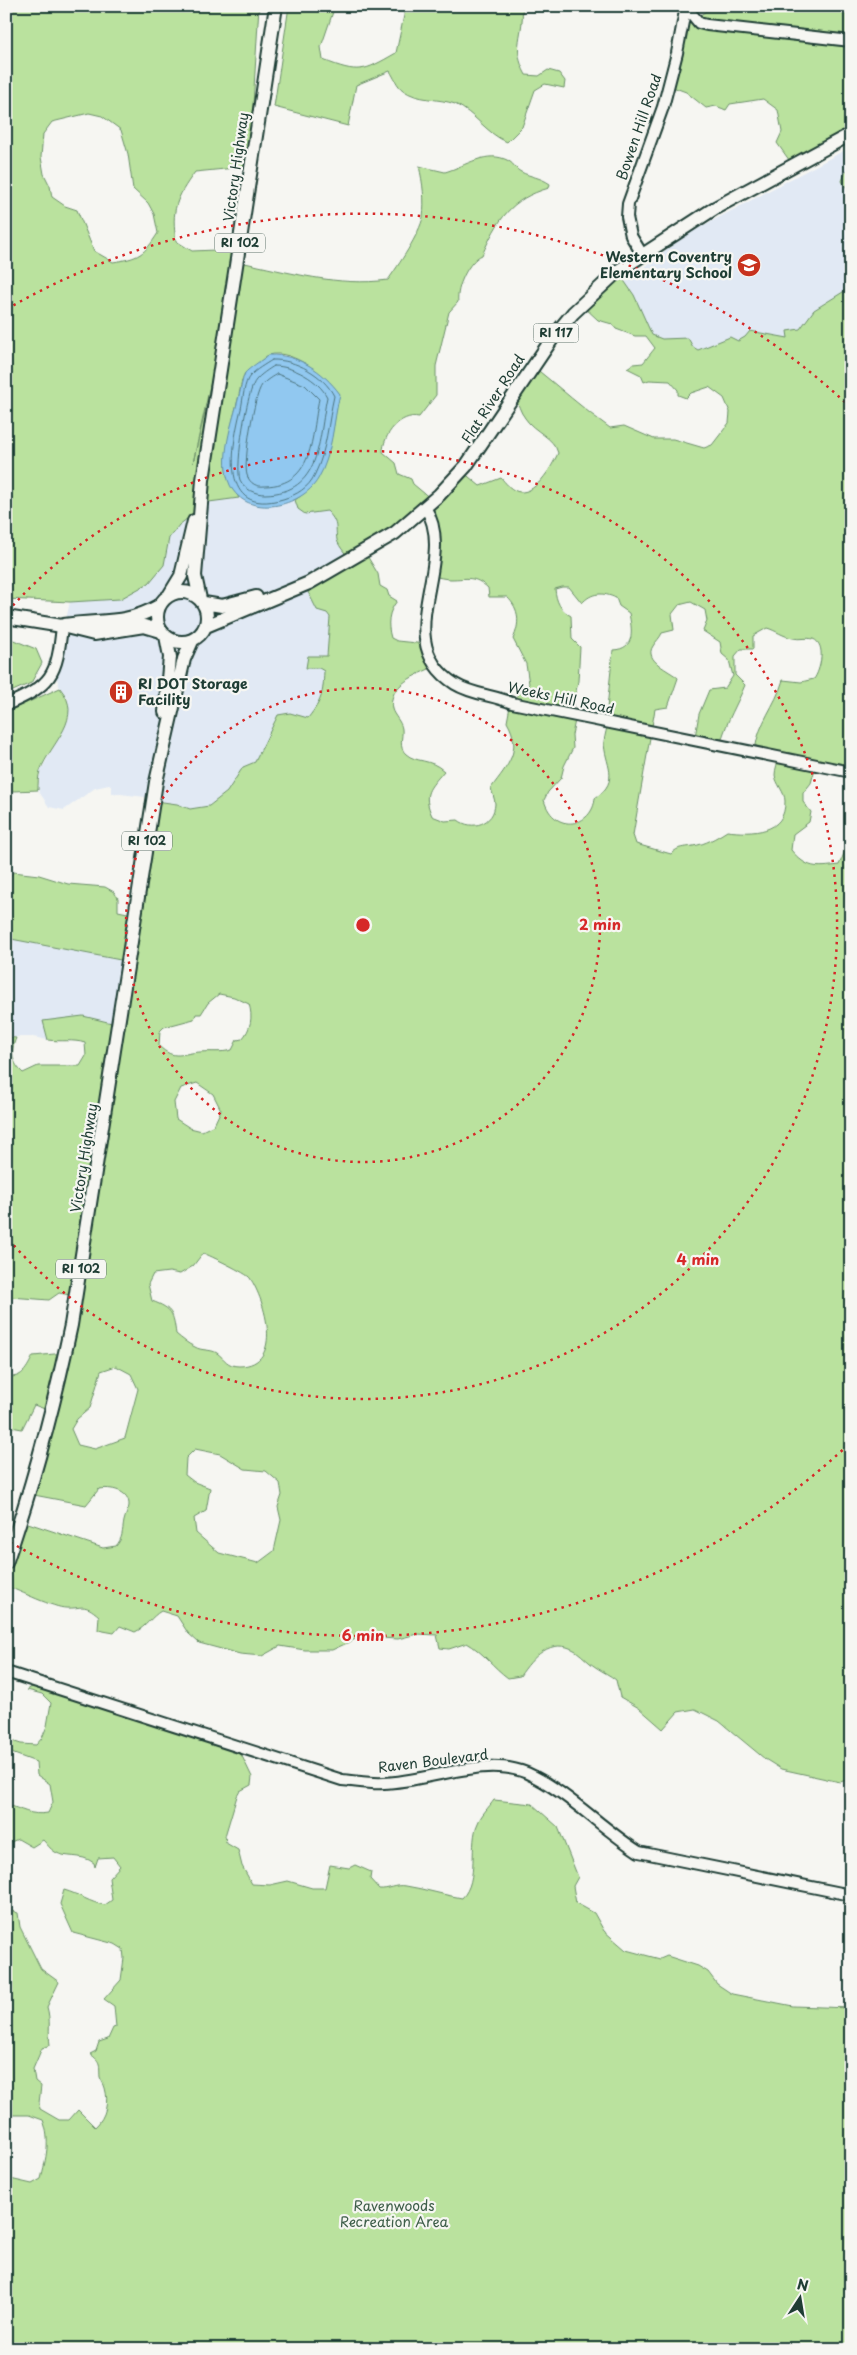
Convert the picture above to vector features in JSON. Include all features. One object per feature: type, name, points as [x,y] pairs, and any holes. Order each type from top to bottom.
[{"type":"main road","name":"Victory Highway","points":[[202,601],[195,576],[203,480],[276,6]]},
{"type":"main road","name":"Flat River Road","points":[[206,626],[309,583],[382,542],[449,485],[474,456],[536,360],[573,313],[618,271],[715,208],[851,134]]},
{"type":"main road","name":"Victory Highway","points":[[170,594],[181,576],[203,480]]},
{"type":"main road","name":"Flat River Road","points":[[202,601],[222,606],[309,583]]},
{"type":"main road","points":[[6,617],[62,626],[94,634],[144,626],[183,643],[192,641],[201,635],[206,626],[208,614],[202,601],[186,592],[170,594],[159,606],[140,615],[117,621],[62,626]]},
{"type":"main road","points":[[159,606],[157,614],[163,634]]},
{"type":"main road","name":"Victory Highway","points":[[6,1563],[36,1473],[55,1403],[71,1325],[162,752],[170,657],[163,634]]},
{"type":"main road","name":"Victory Highway","points":[[162,752],[184,659],[192,641]]},
{"type":"street","points":[[686,7],[699,23],[706,25],[851,41]]},
{"type":"street","name":"Bowen Hill Road","points":[[642,254],[631,236],[627,217],[628,204],[663,107],[677,53],[686,7]]},
{"type":"street","name":"Weeks Hill Road","points":[[425,507],[432,527],[435,548],[426,605],[424,637],[427,648],[438,670],[457,685],[487,697],[512,703],[851,772]]},
{"type":"street","points":[[6,705],[33,692],[50,678],[57,659],[62,626]]},
{"type":"street","name":"Raven Boulevard","points":[[6,1672],[342,1780],[384,1783],[498,1767],[525,1773],[552,1787],[617,1838],[639,1852],[851,1895]]},
{"type":"shaded area","name":"Western Coventry Elementary School","points":[[851,147],[851,316],[787,368],[666,351],[612,293],[682,237]]},
{"type":"shaded area","points":[[239,498],[255,505],[279,505],[295,500],[298,509],[327,511],[334,519],[338,533],[337,541],[351,561],[327,613],[330,617],[327,656],[308,656],[307,668],[319,668],[324,671],[323,695],[320,702],[308,718],[290,713],[275,719],[271,733],[255,762],[243,767],[227,792],[209,806],[190,809],[177,804],[156,801],[154,798],[112,793],[112,787],[109,785],[95,788],[64,810],[49,807],[38,790],[40,772],[69,718],[68,698],[60,688],[54,670],[70,602],[120,599],[164,565],[169,538],[179,525],[209,502]]},
{"type":"shaded area","points":[[6,938],[131,962],[120,1025],[83,1016],[44,1021],[48,1040],[33,1037],[6,1037]]},
{"type":"green space","points":[[6,6],[259,6],[253,105],[245,167],[195,172],[179,197],[175,212],[176,241],[192,251],[240,249],[193,463],[240,262],[332,280],[370,282],[388,280],[413,240],[423,217],[424,204],[419,166],[445,172],[485,158],[501,158],[511,162],[519,171],[550,184],[549,188],[524,198],[507,212],[494,231],[482,255],[468,269],[461,283],[458,302],[449,312],[436,366],[436,395],[419,417],[405,418],[399,422],[389,432],[386,439],[383,452],[396,463],[399,474],[411,479],[413,484],[431,499],[463,472],[480,486],[501,478],[512,489],[523,492],[536,486],[542,480],[558,453],[556,447],[525,418],[515,396],[534,367],[610,428],[624,426],[654,439],[673,439],[704,448],[712,445],[729,423],[730,412],[724,398],[709,387],[691,393],[686,398],[678,395],[678,390],[670,381],[649,380],[644,382],[641,375],[627,368],[633,364],[643,363],[655,348],[646,336],[635,336],[616,329],[612,324],[598,320],[584,307],[618,272],[634,295],[652,335],[662,339],[688,338],[693,347],[698,350],[730,337],[738,341],[750,331],[788,338],[787,331],[800,329],[814,310],[851,287],[851,692],[848,701],[851,710],[851,768],[816,765],[811,783],[803,793],[803,802],[811,812],[809,822],[793,834],[791,850],[802,861],[812,866],[839,865],[851,838],[851,1779],[840,1782],[781,1769],[765,1759],[719,1721],[695,1709],[678,1712],[663,1729],[639,1708],[620,1697],[616,1680],[594,1666],[576,1651],[567,1647],[558,1646],[543,1651],[530,1662],[520,1676],[508,1678],[467,1643],[449,1649],[440,1648],[437,1635],[417,1634],[398,1639],[360,1637],[332,1650],[305,1650],[280,1646],[262,1656],[240,1654],[199,1643],[188,1633],[177,1616],[161,1611],[135,1632],[120,1626],[114,1633],[98,1630],[99,1616],[89,1609],[83,1607],[61,1607],[6,1586],[6,1533],[16,1536],[22,1521],[103,1548],[116,1546],[118,1543],[129,1506],[126,1496],[114,1489],[99,1489],[86,1505],[34,1495],[53,1412],[34,1405],[22,1429],[6,1426],[6,1376],[20,1375],[26,1369],[33,1356],[65,1353],[76,1296],[59,1293],[49,1300],[11,1297],[6,1303],[6,1037],[16,1038],[13,1057],[16,1065],[23,1073],[38,1066],[80,1066],[86,1056],[85,1043],[48,1040],[43,1021],[83,1016],[120,1025],[131,962],[6,938],[6,884],[13,872],[39,875],[68,884],[105,887],[114,892],[118,898],[118,911],[137,915],[156,801],[177,804],[190,809],[209,806],[227,792],[243,767],[255,762],[278,715],[290,713],[308,718],[313,712],[321,697],[324,671],[319,668],[306,668],[308,656],[327,656],[330,617],[327,613],[317,610],[306,588],[351,561],[338,543],[335,522],[331,515],[327,511],[305,514],[298,509],[295,500],[307,490],[323,467],[328,453],[339,394],[318,372],[298,360],[278,354],[263,358],[255,367],[246,372],[244,376],[229,437],[227,449],[228,474],[239,498],[209,502],[179,525],[169,538],[164,565],[149,583],[120,599],[70,602],[6,599]],"holes":[[[89,113],[102,116],[121,130],[128,154],[133,189],[148,203],[154,214],[158,233],[144,251],[135,257],[113,262],[94,251],[77,210],[65,206],[52,197],[50,186],[44,174],[41,157],[43,134],[52,122]],[[425,508],[435,549],[432,576],[449,579],[474,579],[488,588],[489,597],[507,597],[514,607],[518,622],[513,639],[526,664],[529,684],[511,701],[507,722],[512,732],[513,749],[508,764],[491,788],[495,802],[494,811],[487,821],[481,824],[470,825],[458,820],[445,821],[432,816],[427,796],[434,782],[444,771],[434,764],[410,757],[402,748],[401,726],[392,709],[394,693],[405,682],[435,666],[426,644],[397,641],[391,638],[389,618],[397,601],[389,596],[387,590],[380,586],[378,574],[366,554]],[[569,587],[582,603],[586,599],[598,594],[616,598],[619,606],[629,613],[631,626],[629,642],[626,646],[613,650],[606,718],[608,721],[604,741],[610,771],[608,785],[595,798],[593,808],[588,815],[581,821],[572,823],[556,819],[549,811],[544,800],[548,792],[561,778],[564,766],[573,748],[572,735],[576,715],[572,712],[578,681],[580,647],[572,639],[571,616],[561,608],[555,589]],[[691,602],[705,610],[707,621],[703,631],[720,642],[722,654],[729,660],[733,676],[725,688],[709,690],[699,714],[695,737],[721,742],[745,685],[735,675],[735,656],[741,649],[753,649],[753,636],[767,628],[798,639],[813,639],[820,646],[821,658],[814,679],[801,682],[783,680],[757,740],[755,750],[779,756],[775,775],[784,794],[785,801],[784,812],[780,820],[766,830],[757,832],[727,831],[707,842],[679,848],[671,854],[636,844],[633,835],[655,709],[668,707],[678,678],[659,665],[652,656],[651,651],[662,633],[674,630],[672,614],[679,605]],[[219,994],[234,997],[249,1004],[251,1014],[250,1023],[245,1035],[242,1039],[237,1040],[232,1050],[174,1055],[164,1051],[159,1046],[160,1031],[164,1027],[194,1019],[196,1014],[201,1014],[208,1003]],[[197,1083],[213,1094],[221,1110],[214,1125],[202,1131],[190,1128],[176,1119],[174,1102],[181,1088]],[[203,1253],[248,1276],[256,1288],[265,1316],[267,1344],[262,1355],[253,1363],[235,1366],[217,1353],[197,1348],[176,1334],[173,1316],[168,1309],[152,1301],[148,1284],[153,1274],[169,1272],[180,1274],[193,1266]],[[116,1366],[131,1374],[138,1389],[125,1438],[95,1449],[78,1445],[71,1429],[77,1419],[90,1408],[101,1371]],[[195,1449],[220,1454],[245,1469],[266,1471],[280,1483],[282,1495],[278,1507],[281,1520],[274,1551],[258,1563],[219,1553],[196,1533],[194,1518],[206,1511],[210,1488],[194,1482],[185,1475],[186,1458]]]},
{"type":"green space","points":[[289,6],[335,6],[321,47],[323,60],[353,69],[361,69],[376,64],[396,53],[406,6],[522,6],[518,48],[521,65],[526,75],[539,76],[548,70],[559,73],[565,81],[564,88],[545,84],[535,90],[522,127],[507,142],[493,134],[469,113],[455,104],[409,94],[399,86],[390,71],[356,85],[348,126],[274,107]]},
{"type":"green space","points":[[714,6],[851,6],[851,134],[792,164],[777,143],[782,132],[778,110],[763,99],[730,104],[726,110],[716,106],[706,108],[686,92],[670,86],[686,11],[697,17]]},
{"type":"green space","points":[[851,169],[851,195],[842,181],[846,171]]},
{"type":"green space","points":[[6,637],[36,649],[42,663],[31,683],[6,694]]},
{"type":"green space","points":[[60,688],[67,699],[68,720],[40,771],[38,790],[13,791],[6,795],[6,712]]},
{"type":"green space","name":"Ravenwoods Recreation Area","points":[[35,1685],[240,1752],[252,1777],[251,1785],[240,1791],[237,1796],[225,1836],[226,1843],[238,1850],[242,1866],[252,1884],[270,1885],[288,1881],[312,1888],[325,1888],[330,1865],[349,1868],[355,1865],[371,1872],[370,1879],[379,1889],[403,1886],[462,1898],[471,1882],[475,1831],[483,1814],[494,1800],[532,1804],[558,1827],[578,1877],[573,1886],[576,1903],[594,1913],[604,1931],[626,1950],[660,1959],[667,1956],[698,1966],[708,1972],[717,1984],[732,1994],[793,2006],[851,2008],[851,2349],[6,2349],[6,2178],[32,2184],[41,2179],[46,2157],[47,2135],[43,2120],[29,2115],[10,2115],[6,2121],[6,1909],[18,1913],[20,1927],[41,1969],[59,1982],[47,2007],[50,2045],[42,2048],[33,2069],[35,2081],[41,2086],[40,2109],[59,2120],[69,2120],[78,2110],[95,2127],[102,2119],[107,2099],[105,2088],[100,2077],[98,2062],[90,2054],[96,2051],[99,2042],[108,2039],[113,2028],[116,2027],[114,2006],[104,1999],[121,1980],[124,1958],[123,1949],[115,1944],[73,1933],[60,1904],[64,1890],[100,1904],[105,1905],[112,1900],[109,1878],[120,1866],[113,1857],[98,1858],[95,1867],[94,1863],[84,1858],[55,1852],[43,1840],[32,1847],[18,1839],[6,1844],[6,1804],[26,1812],[42,1814],[48,1813],[53,1802],[50,1784],[37,1775],[36,1762],[6,1751],[6,1739],[21,1744],[36,1745],[42,1738],[47,1726],[51,1703],[42,1694],[27,1690]]},
{"type":"water","points":[[269,355],[280,355],[300,361],[318,371],[340,394],[330,449],[318,479],[300,497],[274,506],[261,506],[249,503],[238,496],[230,485],[227,475],[226,452],[230,428],[245,373]]},
{"type":"place","name":"Western Coventry Elementary School","points":[[749,265]]},
{"type":"place","name":"RI DOT Storage Facility","points":[[121,692]]}]
